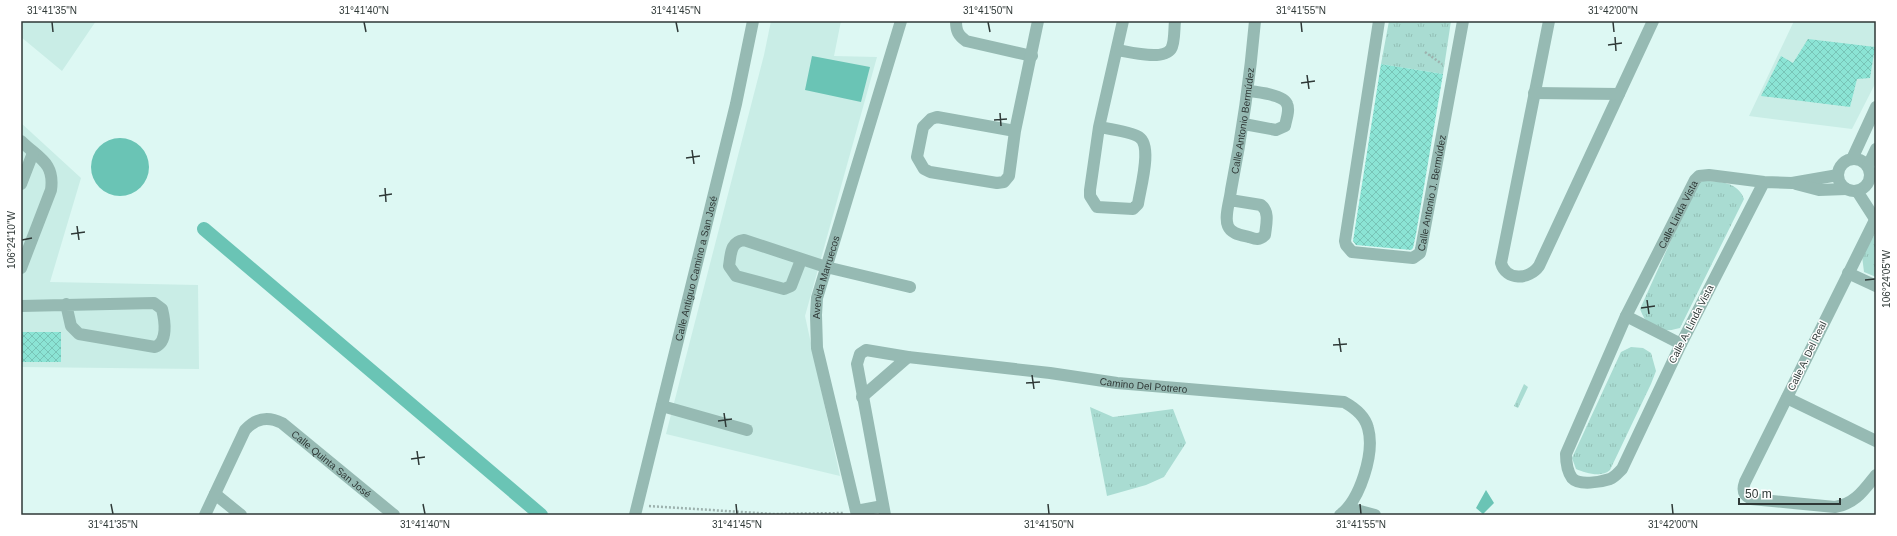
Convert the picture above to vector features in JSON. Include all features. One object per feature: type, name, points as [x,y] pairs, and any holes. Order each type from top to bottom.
[{"type":"street","name":"Calle Antiguo Camino a San José","points":[[636,510],[736,104],[753,21]]},
{"type":"street","name":"Avenida Marruecos","points":[[856,511],[817,348],[817,298],[901,21]]},
{"type":"street","points":[[956,21],[956,29],[958,34],[966,41],[1032,56]]},
{"type":"street","points":[[1015,131],[937,117],[927,122],[923,127],[917,157],[920,164],[930,172],[1001,183],[1009,176],[1015,131],[1032,56],[1038,21]]},
{"type":"street","points":[[1099,127],[1138,136],[1143,141],[1146,153],[1138,204],[1133,209],[1096,207],[1090,196],[1099,127],[1123,21]]},
{"type":"street","points":[[1117,50],[1155,56],[1167,52],[1172,48],[1175,21]]},
{"type":"street","name":"Calle Antonio Bermúdez","points":[[1230,200],[1262,205],[1264,207],[1267,212],[1265,236],[1258,240],[1232,232],[1227,226],[1226,221],[1244,124],[1255,21]]},
{"type":"street","name":"Calle Antonio J. Bermúdez","points":[[1379,21],[1345,241],[1346,245],[1352,252],[1413,258],[1420,253],[1463,21]]},
{"type":"street","points":[[1549,21],[1501,263],[1504,272],[1508,275],[1527,276],[1536,271],[1539,266],[1653,21]]},
{"type":"street","points":[[1244,124],[1279,130],[1285,126],[1288,108],[1288,104],[1282,98],[1248,90]]},
{"type":"street","points":[[1534,93],[1619,94]]},
{"type":"street","points":[[1852,159],[1876,107]]},
{"type":"street","points":[[21,141],[33,153],[49,165],[52,181],[51,190],[21,268]]},
{"type":"street","points":[[1868,166],[1876,149]]},
{"type":"street","points":[[21,184],[33,153]]},
{"type":"street","points":[[1875,219],[1851,190],[1841,186],[1838,175],[1842,164],[1852,159],[1863,161],[1868,166],[1870,181],[1876,192]]},
{"type":"street","name":"Calle Linda Vista","points":[[1622,468],[1617,474],[1605,480],[1578,482],[1573,479],[1569,472],[1566,463],[1566,454],[1626,316],[1695,180],[1699,176],[1709,175],[1764,182],[1792,183],[1838,175]]},
{"type":"street","points":[[1851,190],[1866,186],[1870,181]]},
{"type":"street","name":"Calle A. Linda Vista","points":[[1622,468],[1681,344],[1764,182]]},
{"type":"street","name":"Calle Linda Vista","points":[[1792,183],[1819,190],[1851,190]]},
{"type":"street","name":"Calle A. Del Real","points":[[1875,219],[1743,487],[1744,494],[1751,499],[1840,506],[1850,503],[1858,498],[1876,475]]},
{"type":"street","points":[[801,260],[790,286],[784,289],[736,276],[729,266],[733,244],[737,241],[744,240],[826,268],[910,286]]},
{"type":"street","points":[[1848,273],[1876,286]]},
{"type":"street","points":[[21,306],[66,304],[154,303],[162,309],[164,338],[162,344],[155,347],[83,336],[72,326],[66,304]]},
{"type":"street","points":[[1626,316],[1681,344]]},
{"type":"street","name":"Camino Del Potrero","points":[[862,397],[856,364],[860,354],[866,350],[908,357],[1050,373],[1117,383],[1344,402],[1355,408],[1368,427],[1370,449],[1362,479],[1344,512]]},
{"type":"street","points":[[856,511],[884,511],[862,397],[908,357]]},
{"type":"street","points":[[1786,398],[1876,441]]},
{"type":"street","points":[[662,406],[747,430]]},
{"type":"street","name":"Calle Quinta San José","points":[[215,494],[245,430],[256,421],[267,418],[282,423],[394,515]]},
{"type":"street","points":[[205,515],[215,494],[241,515]]},
{"type":"street","points":[[1344,512],[1375,515]]},
{"type":"path","points":[[1425,52],[1453,73]]},
{"type":"path","points":[[636,510],[773,514],[832,514],[856,511]]},
{"type":"shaded area","points":[[21,21],[96,21],[62,71],[21,37]]},
{"type":"shaded area","points":[[771,21],[841,21],[834,56],[877,57],[805,316],[840,476],[666,434],[764,55]]},
{"type":"shaded area","points":[[1794,21],[1876,21],[1876,82],[1852,129],[1749,116]]},
{"type":"shaded area","points":[[812,56],[870,67],[861,102],[805,90]]},
{"type":"shaded area","points":[[21,123],[81,178],[50,282],[198,285],[199,369],[21,367]]},
{"type":"shaded area","points":[[120,138],[131,140],[144,151],[147,156],[149,167],[147,178],[136,191],[131,194],[120,196],[109,194],[96,183],[93,178],[91,167],[93,156],[104,143],[109,140]]},
{"type":"shaded area","points":[[1486,490],[1494,503],[1483,514],[1476,508]]},
{"type":"green space","points":[[1389,21],[1451,21],[1443,74],[1381,64]]},
{"type":"green space","points":[[1703,181],[1721,182],[1733,186],[1741,193],[1744,199],[1680,328],[1666,331],[1655,329],[1647,322],[1640,309],[1697,183]]},
{"type":"green space","points":[[1876,232],[1876,277],[1864,272],[1862,256]]},
{"type":"green space","points":[[1631,347],[1643,348],[1651,353],[1656,371],[1651,384],[1610,470],[1603,474],[1598,474],[1576,469],[1572,458],[1621,352]]},
{"type":"green space","points":[[1524,384],[1528,387],[1518,408],[1514,406]]},
{"type":"green space","points":[[1090,407],[1113,417],[1173,409],[1186,443],[1164,477],[1146,485],[1107,496]]},
{"type":"building","points":[[1808,39],[1875,47],[1870,78],[1857,79],[1850,107],[1761,96],[1781,56],[1793,63]]},
{"type":"building","points":[[1381,64],[1443,74],[1416,234],[1413,248],[1411,250],[1356,245],[1353,241]]},
{"type":"building","points":[[21,332],[61,332],[61,362],[21,362]]},
{"type":"waterway","points":[[204,229],[541,515]]}]
